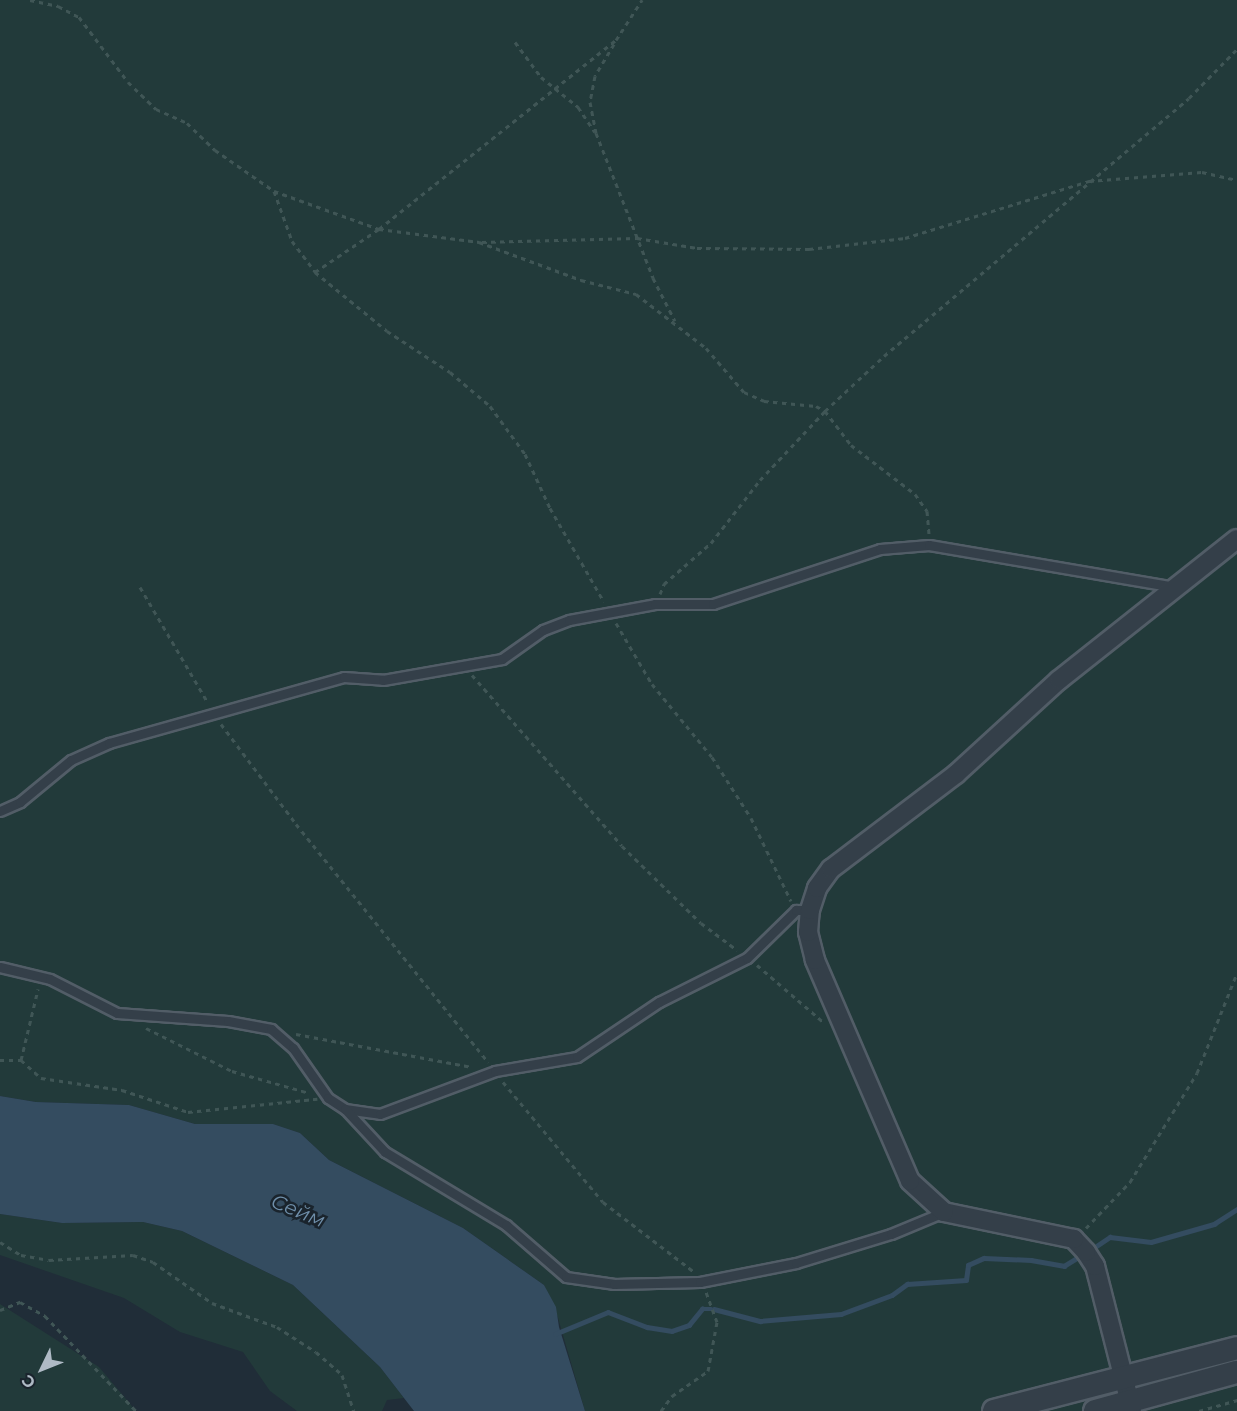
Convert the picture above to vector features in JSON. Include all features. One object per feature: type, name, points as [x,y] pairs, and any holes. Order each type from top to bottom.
[{"type":"street","points":[[1131,1406],[1095,1266],[1074,1239],[944,1212],[910,1181],[857,1066],[814,960],[803,910],[831,869],[956,774],[1059,680],[1237,539]]},
{"type":"street","points":[[994,1411],[1237,1348]]},
{"type":"street","points":[[1095,1411],[1131,1406],[1237,1372]]},
{"type":"lane","points":[[0,812],[20,802],[70,760],[109,743],[344,677],[383,680],[502,660],[543,630],[569,620],[655,604],[713,604],[773,581],[880,549],[930,545],[1176,587]]},
{"type":"lane","points":[[345,1109],[380,1114],[495,1071],[577,1057],[659,1002],[747,958],[803,910]]},
{"type":"lane","points":[[0,967],[34,975],[117,1013],[228,1021],[271,1029],[292,1048],[328,1098],[345,1109],[385,1152],[506,1226],[566,1277],[614,1284],[700,1282],[796,1263],[891,1234],[944,1212]]},
{"type":"path","points":[[30,0],[58,6],[79,17],[128,82],[156,109],[187,123],[215,150],[274,191],[379,229],[479,242],[637,238],[697,248],[809,249],[894,240],[1089,181],[1202,172],[1237,180]]},
{"type":"path","points":[[642,0],[595,76],[590,102],[596,133],[637,238],[676,323]]},
{"type":"path","points":[[315,272],[379,229],[616,40]]},
{"type":"path","points":[[515,42],[554,90],[578,107],[596,133]]},
{"type":"path","points":[[655,604],[664,584],[711,543],[760,480],[825,411],[884,356],[1189,98],[1237,49]]},
{"type":"path","points":[[274,191],[292,241],[315,272],[387,332],[450,372],[490,406],[525,454],[550,508],[652,684],[712,757],[751,818],[803,910]]},
{"type":"path","points":[[479,242],[581,280],[636,294],[706,348],[744,392],[764,401],[816,406],[825,411],[850,445],[915,494],[927,511],[930,545]]},
{"type":"path","points":[[140,587],[213,713],[296,824],[495,1071],[603,1202],[696,1273],[717,1322],[708,1371],[672,1396],[661,1411]]},
{"type":"path","points":[[465,667],[622,846],[701,923],[800,998],[830,1028]]},
{"type":"path","points":[[1074,1239],[1107,1210],[1130,1182],[1185,1093],[1197,1073],[1237,974]]},
{"type":"path","points":[[21,1060],[28,1024],[40,993],[34,975]]},
{"type":"path","points":[[117,1013],[232,1071],[328,1098]]},
{"type":"path","points":[[271,1029],[495,1071]]},
{"type":"path","points":[[0,1060],[21,1060],[41,1078],[122,1090],[188,1112],[328,1098]]},
{"type":"path","points":[[0,1242],[21,1255],[49,1260],[133,1255],[148,1259],[212,1303],[277,1327],[316,1352],[342,1375],[354,1411]]},
{"type":"path","points":[[0,1310],[20,1302],[45,1316],[136,1411]]},
{"type":"path","points":[[1199,1411],[1237,1400]]},
{"type":"green space","points":[[0,0],[1237,0],[1237,1411],[585,1411],[558,1318],[544,1285],[463,1228],[329,1160],[300,1133],[273,1124],[195,1124],[129,1105],[36,1102],[0,1096]]},
{"type":"green space","points":[[0,1214],[62,1223],[143,1222],[182,1231],[293,1285],[380,1367],[404,1398],[387,1400],[382,1411],[297,1411],[270,1391],[243,1352],[180,1332],[124,1298],[0,1255]]},
{"type":"green space","points":[[0,1304],[99,1367],[136,1411],[0,1411]]},
{"type":"water","name":"Сейм","points":[[0,1096],[36,1102],[129,1105],[195,1124],[273,1124],[300,1133],[329,1160],[463,1228],[544,1285],[556,1307],[559,1327],[585,1411],[414,1411],[380,1367],[293,1285],[182,1231],[143,1222],[62,1223],[0,1214]]},
{"type":"waterway","points":[[1089,1251],[1110,1237],[1151,1242],[1214,1224],[1237,1209]]},
{"type":"waterway","points":[[714,1309],[760,1321],[841,1314],[892,1295],[907,1284],[966,1280],[968,1265],[984,1258],[1031,1260],[1064,1266],[1083,1254]]},
{"type":"waterway","points":[[555,1334],[608,1312],[647,1327],[672,1331],[689,1325],[702,1309],[711,1309]]}]
